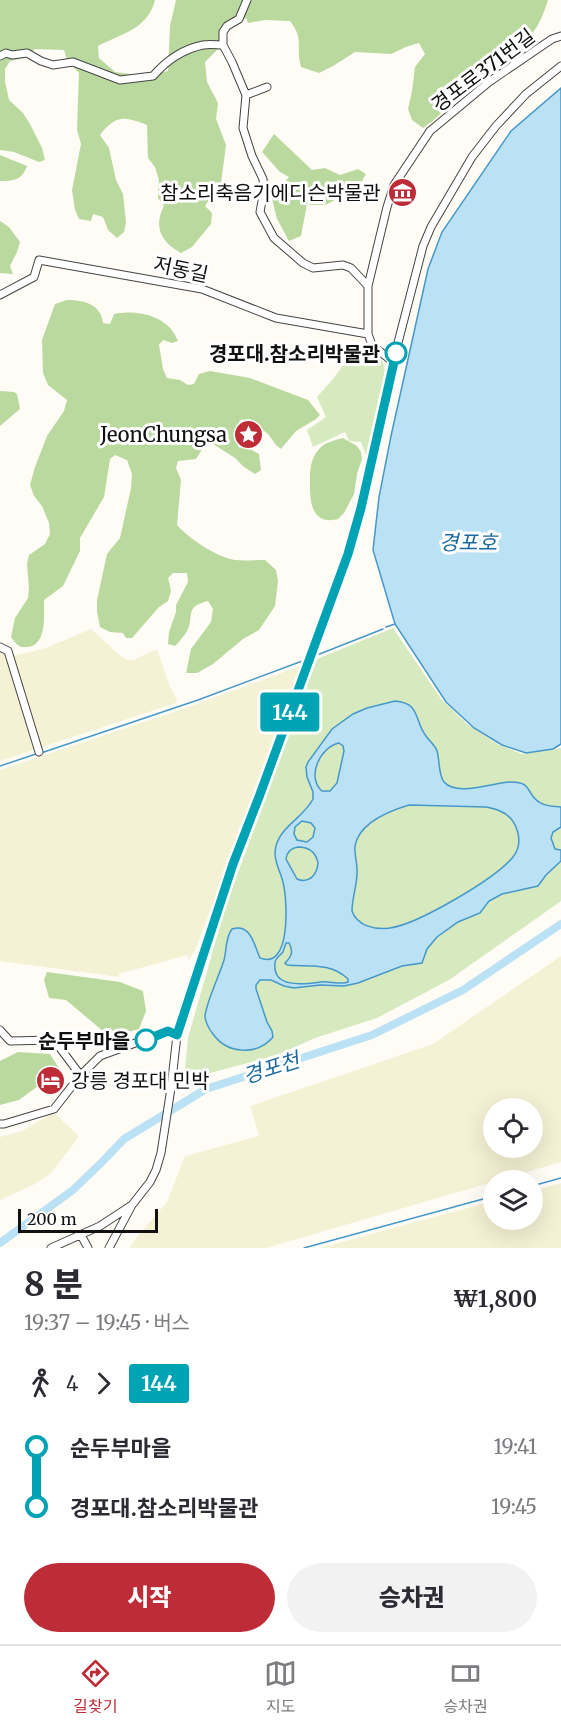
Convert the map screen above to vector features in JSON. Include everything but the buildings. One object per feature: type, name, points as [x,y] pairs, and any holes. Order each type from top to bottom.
[{"type":"street","points":[[247,0],[239,19],[227,26],[223,32],[223,45],[246,95],[243,128],[252,156],[263,179],[264,190],[260,212],[274,238],[303,263],[313,268],[343,265],[351,268],[368,286]]},
{"type":"street","name":"경포로371번길","points":[[368,334],[368,286],[387,207],[394,185],[423,139],[489,82],[552,39],[561,36]]},
{"type":"street","points":[[0,56],[6,52],[12,55],[27,53],[53,65],[73,62],[120,80],[153,76],[162,65],[180,53],[202,45],[223,45]]},
{"type":"street","points":[[109,1248],[132,1205],[150,1182],[156,1170],[161,1153],[177,1035],[233,864],[348,554],[423,246],[431,227],[472,157],[496,126],[526,94],[561,66]]},
{"type":"street","points":[[246,95],[267,87]]},
{"type":"street","name":"저동길","points":[[0,295],[34,277],[39,260],[202,289],[276,318],[368,334]]},
{"type":"street","points":[[368,334],[372,345],[393,363]]},
{"type":"street","points":[[0,647],[8,651],[39,752]]},
{"type":"street","points":[[0,1030],[10,1041],[54,1040],[81,1076]]},
{"type":"street","points":[[0,1124],[54,1109],[100,1056],[168,1031],[177,1035]]},
{"type":"street","points":[[51,1248],[100,1226],[132,1205]]},
{"type":"street","points":[[81,1235],[88,1248]]},
{"type":"shaded area","points":[[91,629],[123,658],[129,660],[157,649],[170,687],[177,699],[176,703],[0,761],[0,649],[13,656],[43,649]]},
{"type":"shaded area","points":[[300,666],[301,670],[233,851],[195,950],[189,960],[187,955],[119,974],[119,977],[0,961],[0,770],[183,709]]},
{"type":"shaded area","points":[[561,956],[561,1162],[533,1170],[483,1170],[483,1185],[266,1248],[130,1248],[167,1202],[185,1156],[259,1136],[250,1106],[433,1044]]},
{"type":"shaded area","points":[[51,1114],[55,1114],[78,1135],[78,1138],[51,1173],[33,1185],[0,1200],[0,1137],[22,1131]]},
{"type":"shaded area","points":[[561,1183],[561,1248],[320,1248],[483,1204],[483,1230],[543,1230],[543,1188]]},
{"type":"green space","points":[[0,0],[155,0],[146,18],[140,24],[98,46],[99,58],[115,72],[145,76],[168,71],[170,26],[176,0],[548,0],[540,22],[532,34],[514,48],[490,57],[463,73],[460,76],[461,86],[449,104],[423,128],[412,120],[408,109],[415,67],[425,54],[419,43],[391,54],[355,52],[319,73],[301,67],[297,33],[290,21],[265,20],[248,23],[246,18],[221,32],[219,48],[205,62],[207,82],[218,103],[216,119],[226,145],[220,191],[211,197],[205,206],[212,213],[211,224],[192,247],[181,253],[168,244],[159,227],[164,206],[158,198],[159,180],[155,167],[148,158],[147,125],[139,122],[120,119],[100,135],[109,148],[116,180],[123,194],[126,222],[124,232],[117,238],[108,230],[103,217],[93,214],[91,221],[79,219],[72,190],[81,144],[77,130],[79,73],[67,60],[64,50],[35,49],[25,58],[10,61],[5,69],[9,100],[23,113],[30,124],[42,148],[45,160],[39,162],[14,152],[0,150]]},
{"type":"green space","points":[[274,134],[312,170],[325,168],[340,175],[358,169],[366,174],[357,190],[345,190],[337,199],[328,203],[307,204],[301,236],[289,241],[277,219],[271,195],[289,177],[280,172],[262,152]]},
{"type":"green space","points":[[0,155],[27,166],[23,174],[13,180],[0,181]]},
{"type":"green space","points":[[0,221],[9,227],[20,242],[10,266],[13,274],[0,273]]},
{"type":"green space","points":[[67,300],[91,304],[99,311],[103,323],[110,324],[114,314],[133,313],[152,316],[168,326],[178,341],[172,343],[163,340],[159,345],[167,378],[180,380],[188,385],[194,384],[199,374],[210,371],[250,378],[308,400],[320,415],[296,431],[281,449],[250,419],[240,420],[238,447],[259,454],[261,470],[255,474],[213,444],[204,446],[196,459],[178,461],[176,468],[181,480],[177,525],[196,541],[220,555],[235,560],[265,560],[276,570],[278,581],[275,606],[259,630],[197,673],[186,673],[191,649],[211,622],[213,609],[208,601],[192,609],[187,631],[177,644],[175,646],[168,644],[176,605],[188,582],[187,573],[173,573],[168,578],[171,591],[168,601],[159,607],[132,638],[126,638],[123,633],[110,632],[100,627],[97,600],[107,554],[120,538],[131,488],[132,474],[127,460],[115,455],[110,459],[104,497],[80,538],[80,551],[63,586],[44,600],[41,636],[33,645],[27,647],[16,644],[11,637],[15,618],[28,598],[29,555],[45,544],[50,534],[49,523],[30,485],[47,436],[64,411],[67,400],[48,385],[43,373],[42,340],[55,304]]},
{"type":"green space","points":[[363,347],[380,357],[384,365],[385,377],[381,406],[367,458],[361,442],[349,441],[345,432],[313,447],[307,430],[326,417],[317,397],[350,356]]},
{"type":"green space","points":[[0,391],[17,394],[20,409],[0,426]]},
{"type":"green space","points":[[343,438],[357,446],[361,452],[362,459],[354,494],[344,513],[338,519],[324,519],[315,512],[311,501],[311,466],[314,456],[321,447],[328,442]]},
{"type":"green space","points":[[393,628],[441,699],[467,724],[499,745],[522,754],[561,748],[561,901],[449,980],[377,1018],[315,1038],[277,1055],[184,1080],[188,1038],[226,905],[317,659]]},
{"type":"green space","points":[[47,972],[120,982],[143,991],[146,1011],[139,1029],[110,1037],[66,1000],[49,998],[44,980]]},
{"type":"green space","points":[[18,1052],[50,1054],[60,1070],[19,1100],[0,1105],[0,1061]]},
{"type":"water","name":"경포호","points":[[561,88],[561,744],[553,749],[526,753],[502,745],[474,728],[446,702],[395,624],[373,550],[379,497],[391,436],[428,269],[442,232],[511,131]]},
{"type":"water","points":[[395,701],[409,705],[416,714],[422,730],[436,749],[442,779],[450,786],[466,789],[518,783],[526,786],[541,804],[561,807],[561,827],[553,832],[551,838],[555,849],[561,850],[561,861],[538,886],[502,894],[489,901],[480,913],[458,922],[437,937],[427,949],[422,963],[402,966],[344,986],[320,985],[294,988],[271,980],[260,980],[256,989],[273,1037],[251,1050],[226,1046],[212,1032],[205,1017],[207,1005],[224,960],[228,936],[232,929],[244,929],[251,936],[260,958],[270,959],[277,954],[285,933],[286,907],[283,882],[275,856],[276,846],[283,833],[313,799],[313,792],[307,777],[308,762],[332,729],[353,714]],"holes":[[[339,743],[343,746],[344,751],[337,783],[330,791],[322,791],[317,785],[315,771],[321,756]],[[409,805],[495,809],[506,814],[515,825],[519,838],[517,851],[490,877],[436,910],[403,925],[390,928],[367,926],[358,920],[352,911],[357,874],[355,846],[362,831],[376,819]],[[302,821],[311,823],[315,828],[313,837],[307,842],[297,840],[294,834],[295,827]],[[296,847],[309,849],[317,859],[316,871],[309,879],[297,879],[286,859],[288,852]],[[286,943],[289,943],[292,952],[285,963],[287,965],[327,968],[341,974],[348,979],[348,982],[298,984],[284,981],[275,971],[277,958],[283,952]]]},
{"type":"waterway","points":[[386,627],[395,624]]},
{"type":"waterway","points":[[312,657],[383,629]]},
{"type":"waterway","points":[[41,753],[198,700],[305,660]]},
{"type":"waterway","points":[[0,766],[36,754]]},
{"type":"waterway","name":"경포천","points":[[0,1243],[73,1190],[124,1139],[206,1089],[372,1035],[463,990],[561,924]]},
{"type":"waterway","points":[[543,1183],[561,1178]]},
{"type":"waterway","points":[[304,1248],[483,1199]]},
{"type":"bus line","name":"144","points":[[146,1040],[168,1031],[177,1035],[233,864],[348,554],[361,508],[396,353]]},
{"type":"place","name":"참소리축음기에디슨박물관","points":[[402,192]]},
{"type":"place","name":"경포대.참소리박물관","points":[[396,353]]},
{"type":"place","name":"JeonChungsa","points":[[248,434]]},
{"type":"place","name":"순두부마을","points":[[146,1040]]},
{"type":"place","name":"강릉 경포대 민박","points":[[50,1080]]}]
